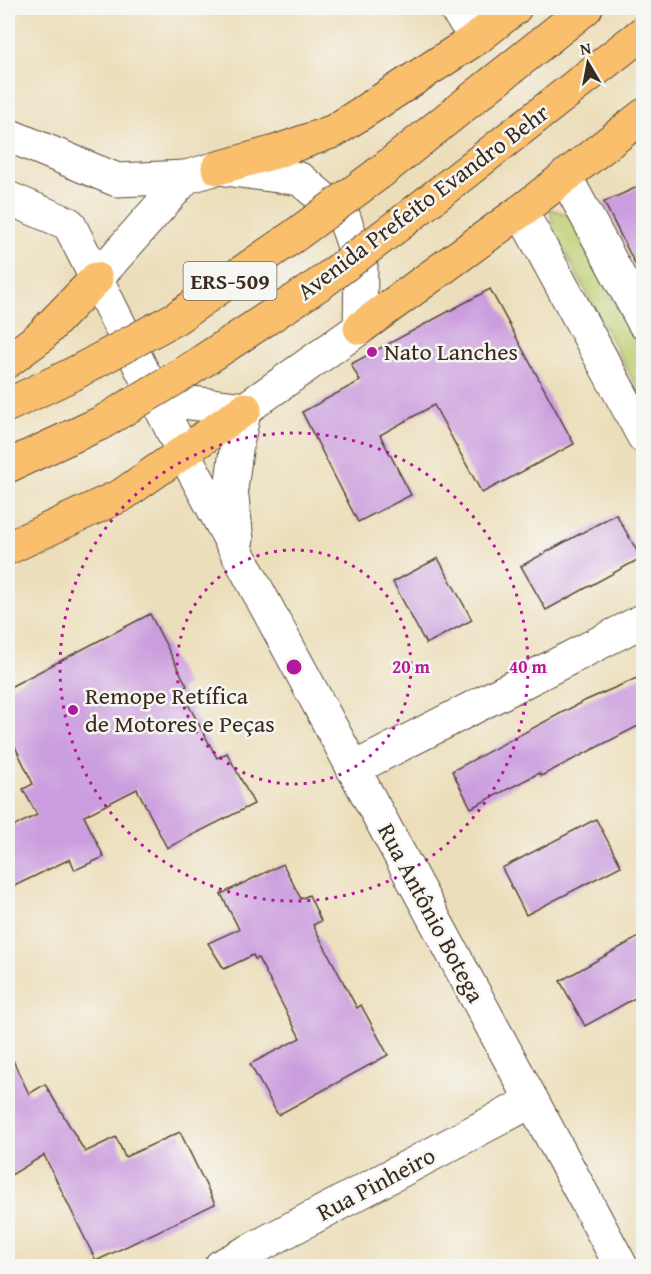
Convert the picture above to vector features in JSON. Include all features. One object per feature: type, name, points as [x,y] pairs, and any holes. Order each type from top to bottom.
[{"type":"highway","points":[[218,168],[275,152],[334,131],[477,38],[515,8]]},
{"type":"highway","name":"Avenida Prefeito Evandro Behr","points":[[8,405],[73,374],[176,318],[378,174],[586,8]]},
{"type":"highway","name":"Avenida Prefeito Evandro Behr","points":[[8,466],[101,423],[186,372],[321,284],[644,32]]},
{"type":"highway","points":[[360,328],[521,211],[644,115]]},
{"type":"highway","points":[[8,361],[40,337],[96,279]]},
{"type":"highway","points":[[8,548],[122,495],[245,409]]},
{"type":"street","points":[[455,8],[477,38]]},
{"type":"street","points":[[8,135],[117,180],[186,177],[218,168],[300,179],[344,215],[360,266],[360,328],[245,409],[182,402],[145,376]]},
{"type":"street","points":[[565,176],[644,323]]},
{"type":"street","points":[[96,279],[186,177]]},
{"type":"street","name":"Rua Antônio Botega","points":[[8,198],[69,224],[183,452],[621,1266]]},
{"type":"street","points":[[521,211],[644,437]]},
{"type":"street","name":"Rua Antônio Botega","points":[[240,559],[231,489],[237,443],[245,409]]},
{"type":"street","points":[[353,769],[644,620]]},
{"type":"street","name":"Rua Pinheiro","points":[[221,1266],[532,1101]]},
{"type":"green space","points":[[550,209],[569,215],[643,357],[643,399],[554,231]]},
{"type":"building","points":[[644,184],[644,282],[604,202]]},
{"type":"building","points":[[490,289],[574,444],[482,493],[434,405],[380,435],[411,495],[358,522],[302,412],[360,381],[351,364]]},
{"type":"building","points":[[616,514],[641,558],[546,610],[521,566]]},
{"type":"building","points":[[438,558],[472,620],[426,644],[393,582]]},
{"type":"building","points":[[150,614],[187,686],[180,689],[217,758],[227,753],[254,804],[167,848],[137,789],[84,816],[104,857],[75,870],[70,859],[8,889],[8,829],[37,815],[23,789],[33,784],[8,732],[8,688]]},
{"type":"building","points":[[644,675],[644,723],[541,776],[539,773],[471,808],[452,771],[582,702]]},
{"type":"building","points":[[596,819],[621,866],[526,915],[502,868]]},
{"type":"building","points":[[283,864],[301,899],[309,895],[321,921],[313,925],[357,1008],[361,1005],[388,1055],[278,1115],[250,1064],[300,1038],[258,958],[255,959],[253,955],[224,969],[208,943],[239,929],[221,894]]},
{"type":"building","points":[[644,934],[644,993],[585,1026],[560,981]]},
{"type":"building","points":[[8,1050],[29,1094],[45,1084],[85,1152],[116,1137],[125,1157],[180,1132],[215,1204],[96,1261],[44,1155],[8,1177]]},
{"type":"place","name":"Nato Lanches","points":[[372,352]]},
{"type":"place","name":"Remope Retífica de Motores e Peças","points":[[73,710]]}]
